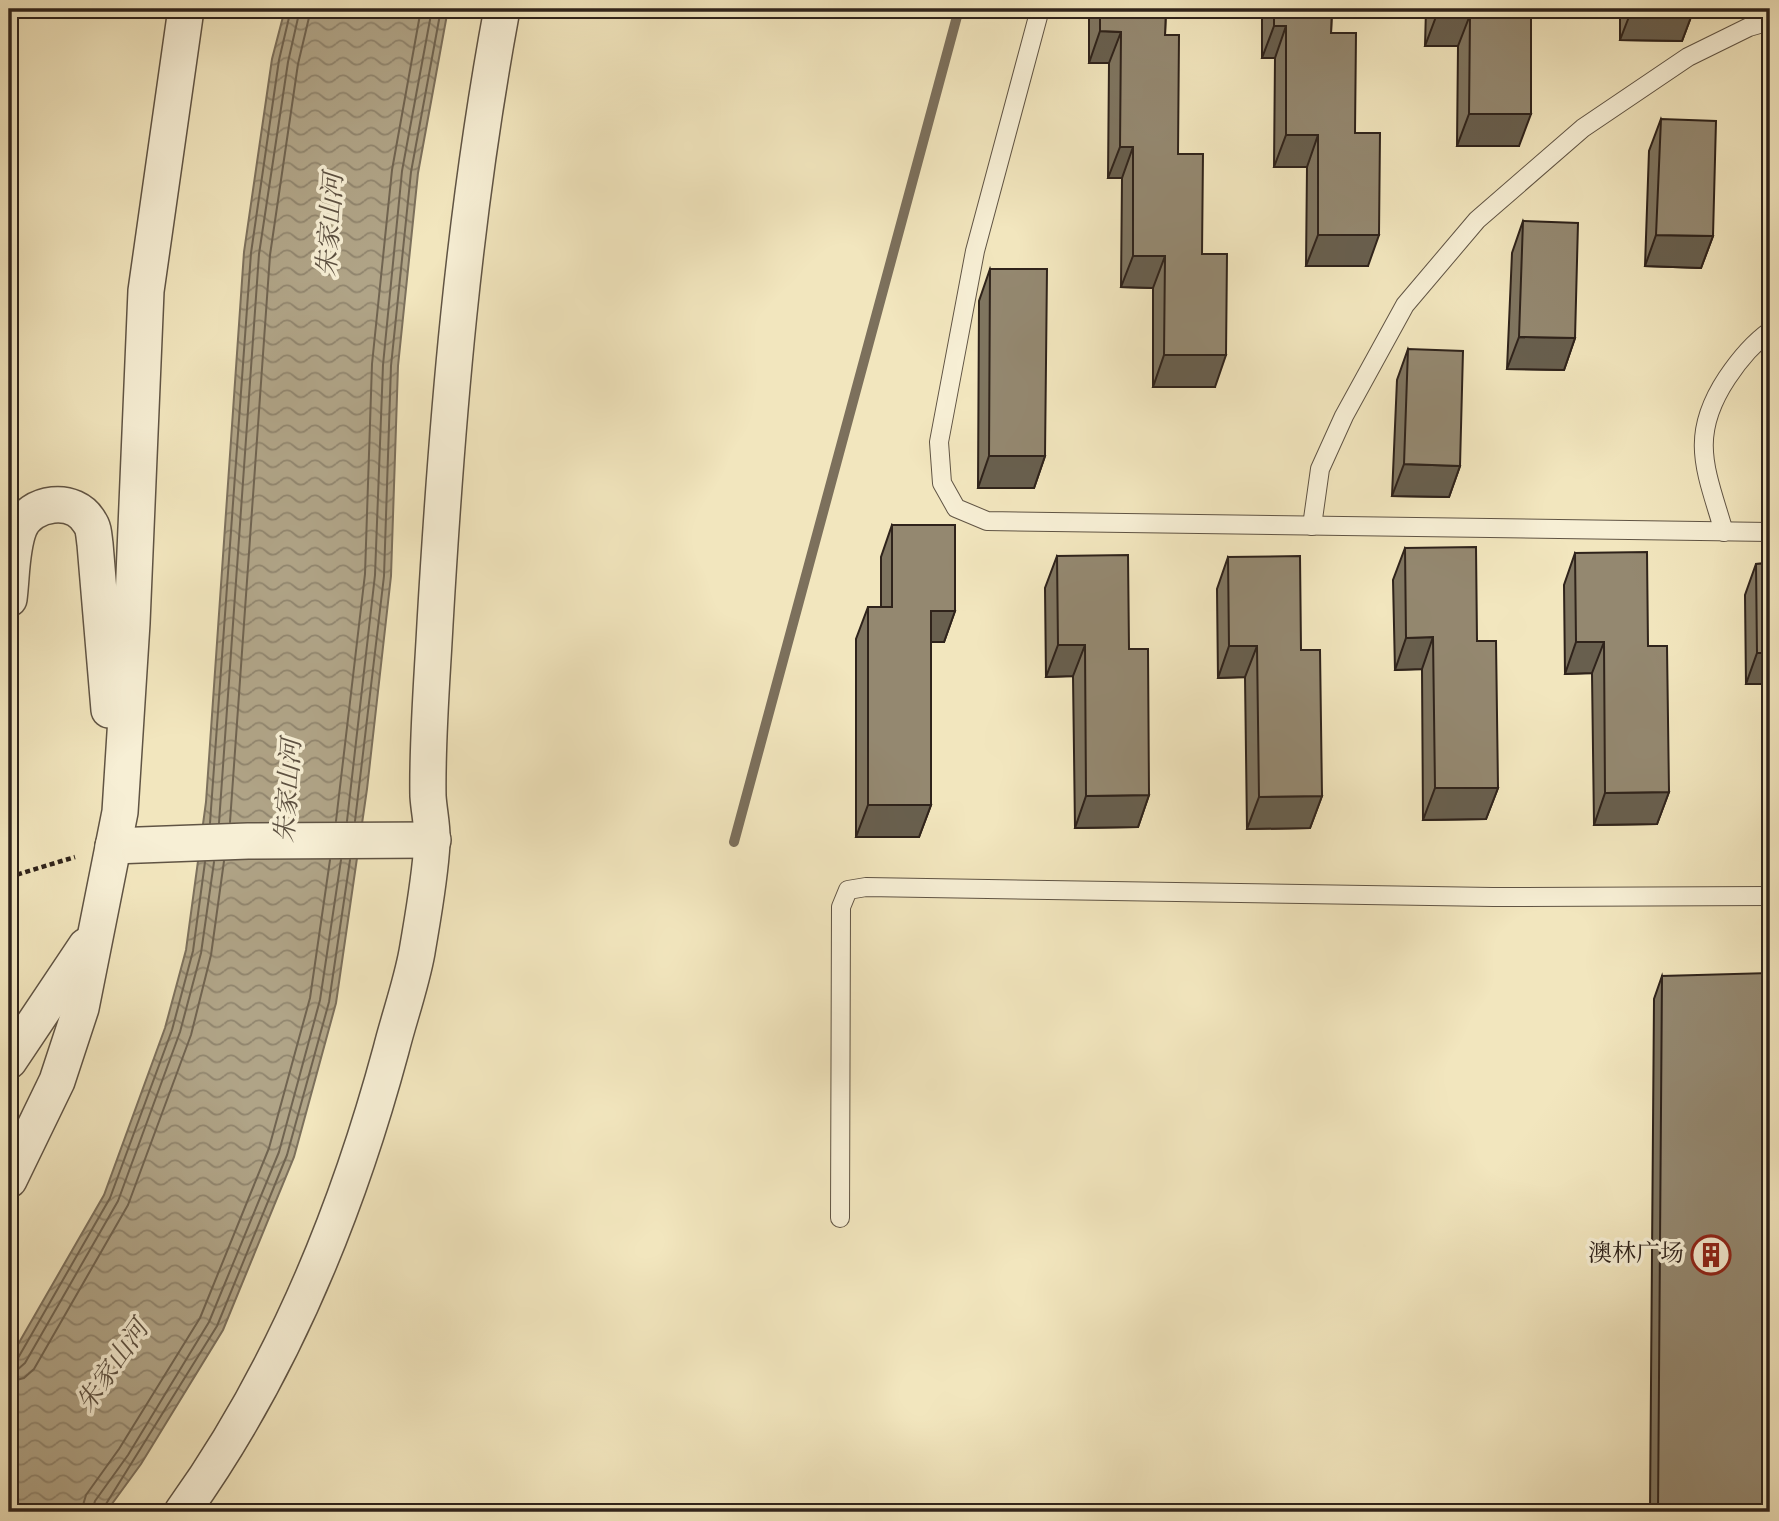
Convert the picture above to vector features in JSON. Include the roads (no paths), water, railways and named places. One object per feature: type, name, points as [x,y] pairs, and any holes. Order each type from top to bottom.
[{"type":"street","points":[[9,1180],[57,1081],[81,1008],[120,812],[146,291],[186,9]]},
{"type":"street","points":[[182,1512],[253,1399],[298,1311],[339,1219],[377,1101],[416,956],[433,840],[428,796],[435,628],[450,396],[468,216],[502,9]]},
{"type":"street","points":[[9,599],[14,549],[19,528],[27,514],[55,504],[80,511],[91,523],[95,544],[111,734],[123,776]]},
{"type":"street","points":[[113,846],[248,841],[433,840]]},
{"type":"street","points":[[9,1061],[96,931]]},
{"type":"lane","points":[[1040,9],[975,251],[939,442],[942,483],[956,508],[987,522],[1770,532]]},
{"type":"lane","points":[[1311,526],[1321,469],[1344,416],[1405,305],[1477,220],[1583,128],[1688,57],[1749,27],[1770,21]]},
{"type":"lane","points":[[1724,531],[1704,464],[1703,431],[1714,398],[1734,368],[1755,341],[1770,331]]},
{"type":"lane","points":[[840,1218],[841,907],[848,890],[866,887],[1493,897],[1770,896]]},
{"type":"water","name":"朱家山河","points":[[285,9],[448,9],[418,173],[398,366],[391,576],[367,789],[336,1003],[294,1157],[223,1330],[141,1464],[106,1512],[9,1512],[9,1360],[104,1195],[165,1028],[186,950],[206,802],[244,252],[272,59]]},
{"type":"waterway","points":[[734,842],[959,9]]},
{"type":"place","name":"澳林广场","points":[[1711,1255]]}]
